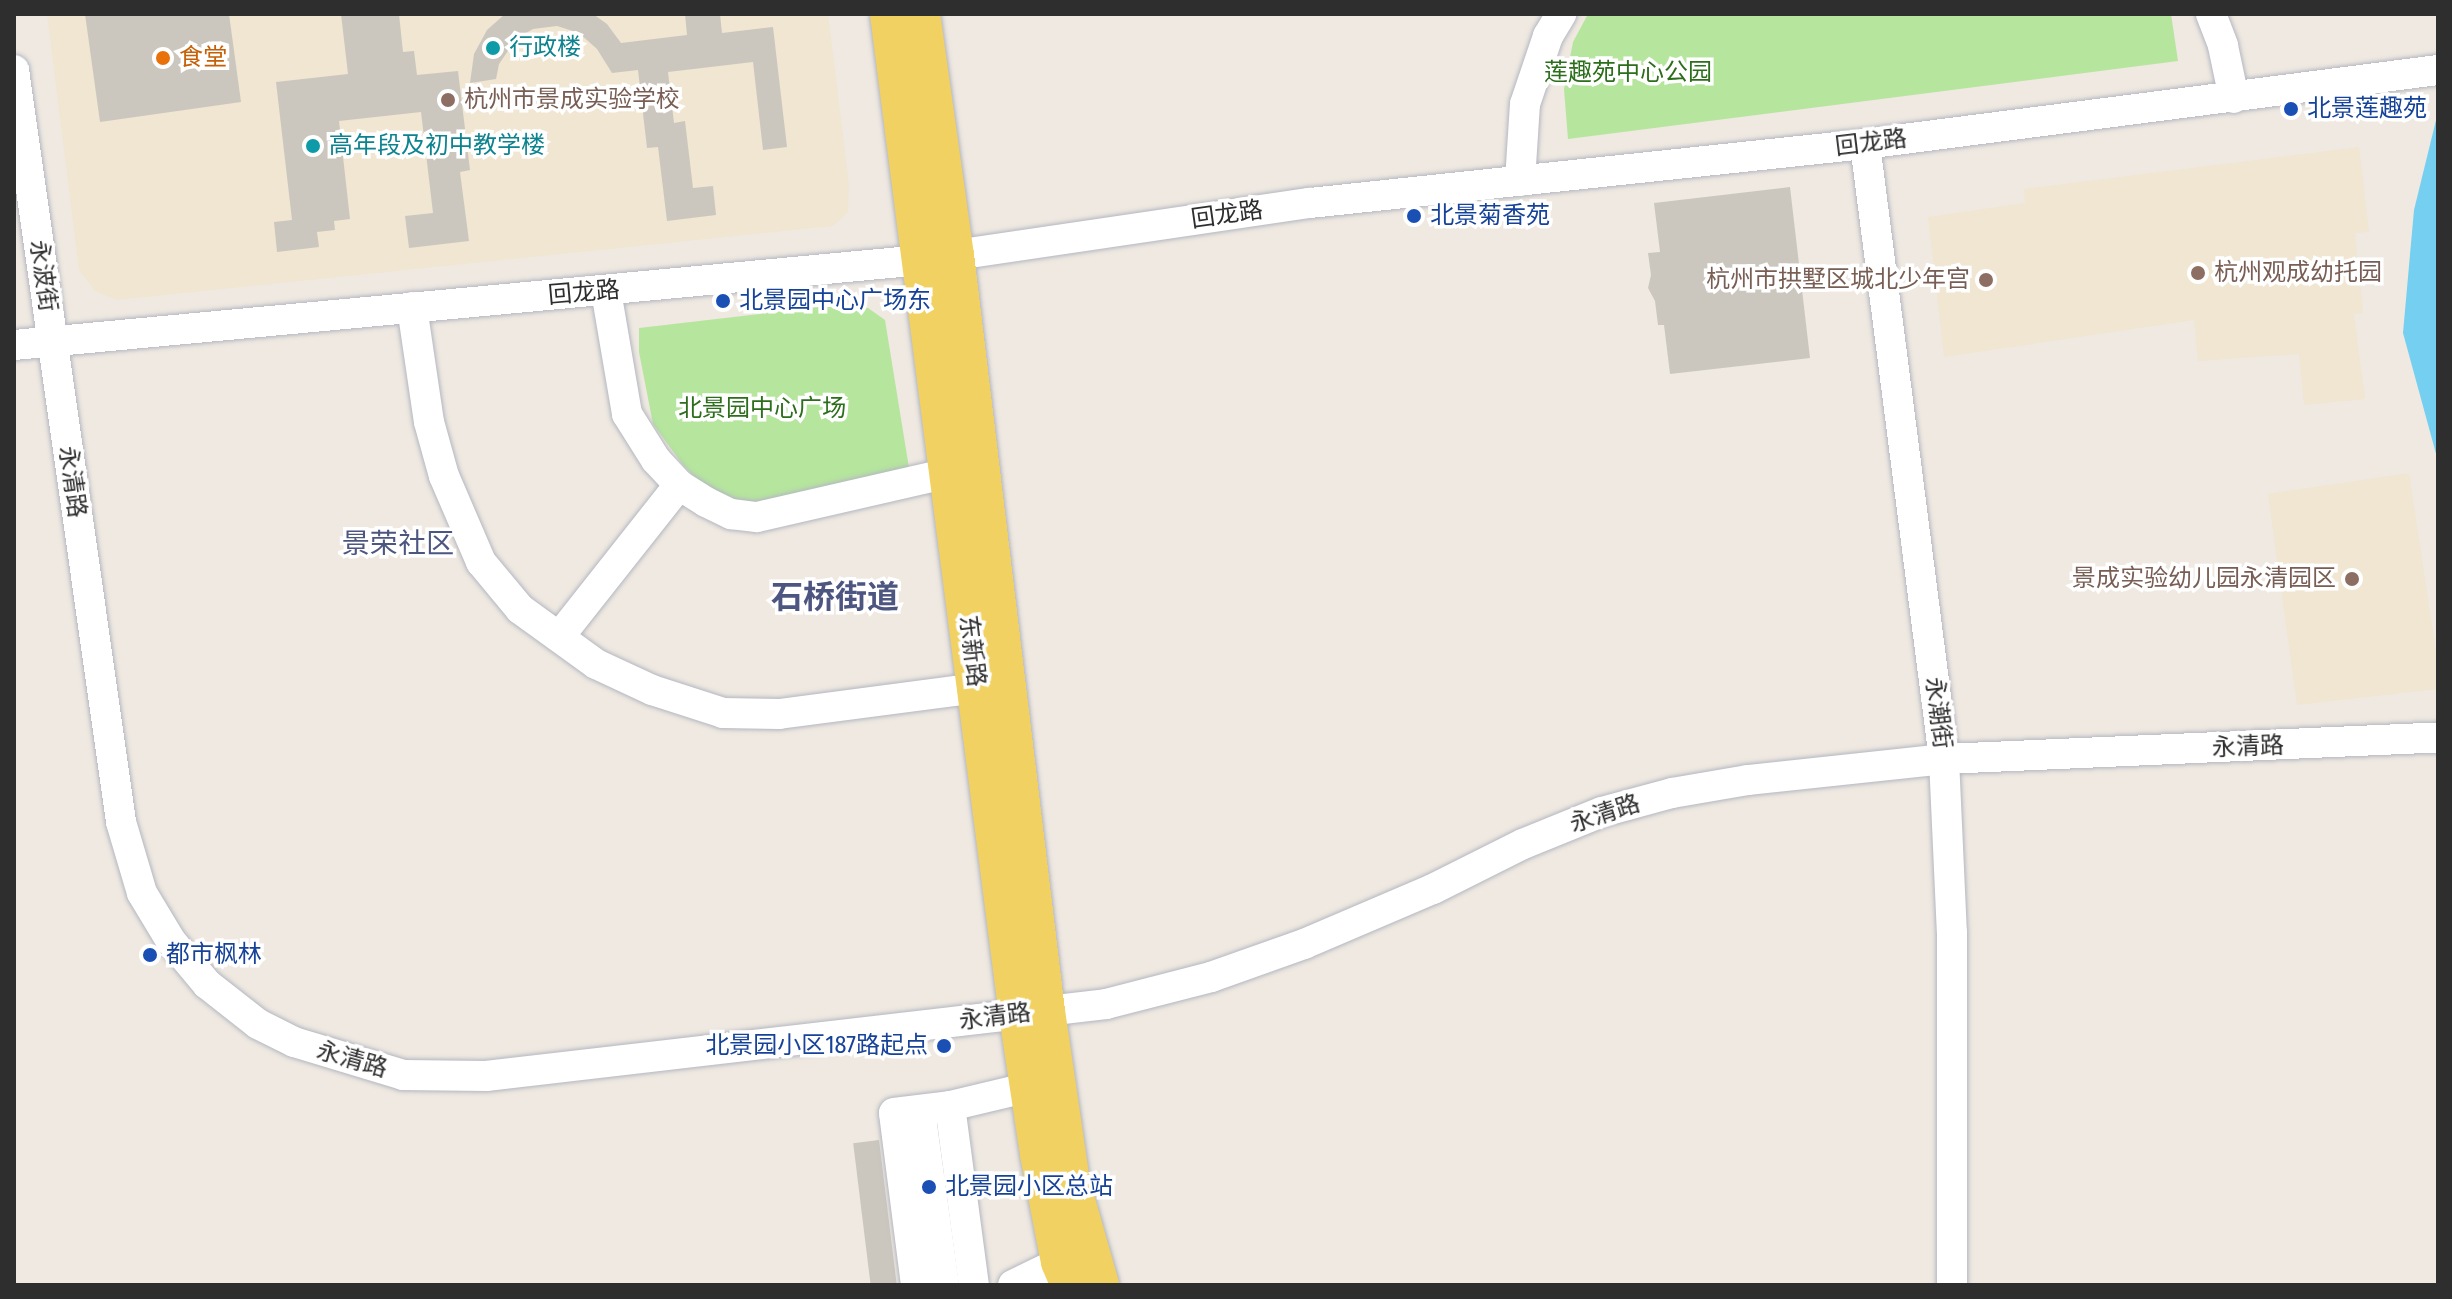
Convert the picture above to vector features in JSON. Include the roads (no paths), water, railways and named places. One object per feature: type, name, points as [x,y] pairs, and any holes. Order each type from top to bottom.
[{"type":"main road","name":"东新路","points":[[889,14],[938,258],[1032,1013],[1030,1087],[1065,1273]]},
{"type":"main road","name":"东新路","points":[[921,14],[949,473],[976,688],[1032,1013],[1071,1183],[1100,1285]]},
{"type":"street","points":[[1520,181],[1525,104],[1548,36],[1561,14]]},
{"type":"street","points":[[2211,14],[2223,46],[2234,98]]},
{"type":"street","name":"永波街","points":[[14,70],[51,340]]},
{"type":"street","name":"回龙路","points":[[14,345],[938,258],[1310,203],[1865,144],[2432,70]]},
{"type":"street","name":"永潮街","points":[[1865,144],[1944,759],[1952,932],[1952,1285]]},
{"type":"street","points":[[606,291],[627,414],[656,460],[679,485],[731,514],[757,517],[949,473]]},
{"type":"street","points":[[412,307],[433,436],[444,476],[481,562],[520,609],[596,664],[652,690],[723,713],[779,714],[976,688]]},
{"type":"street","name":"永清路","points":[[51,340],[121,822],[142,893],[171,941],[207,984],[258,1024],[294,1042],[403,1075],[486,1076],[1106,1004],[1211,977],[1304,944],[1433,889],[1523,844],[1602,812],[1672,793],[1748,780],[1944,759],[2438,737]]},
{"type":"street","points":[[559,637],[679,485]]},
{"type":"street","points":[[916,1285],[894,1113],[950,1106],[1030,1087]]},
{"type":"street","points":[[950,1106],[974,1285]]},
{"type":"street","points":[[920,1110],[944,1285]]},
{"type":"street","points":[[1013,1285],[1065,1273]]},
{"type":"water","points":[[2438,112],[2438,461],[2403,333],[2414,210]]},
{"type":"place","name":"行政楼","points":[[493,48]]},
{"type":"place","name":"食堂","points":[[163,58]]},
{"type":"place","name":"杭州市景成实验学校","points":[[448,100]]},
{"type":"place","name":"北景莲趣苑","points":[[2291,109]]},
{"type":"place","name":"高年段及初中教学楼","points":[[313,146]]},
{"type":"place","name":"北景菊香苑","points":[[1414,216]]},
{"type":"place","name":"杭州观成幼托园","points":[[2198,273]]},
{"type":"place","name":"杭州市拱墅区城北少年宫","points":[[1986,280]]},
{"type":"place","name":"北景园中心广场东","points":[[723,301]]},
{"type":"place","name":"景成实验幼儿园永清园区","points":[[2352,579]]},
{"type":"place","name":"都市枫林","points":[[150,955]]},
{"type":"place","name":"北景园小区187路起点","points":[[944,1046]]},
{"type":"place","name":"北景园小区总站","points":[[929,1187]]},
{"type":"district","name":"景荣社区","points":[[398,544]]},
{"type":"district","name":"石桥街道","points":[[835,597]]},
{"type":"park label","name":"莲趣苑中心公园","points":[[1628,73]]},
{"type":"park label","name":"北景园中心广场","points":[[762,409]]}]
